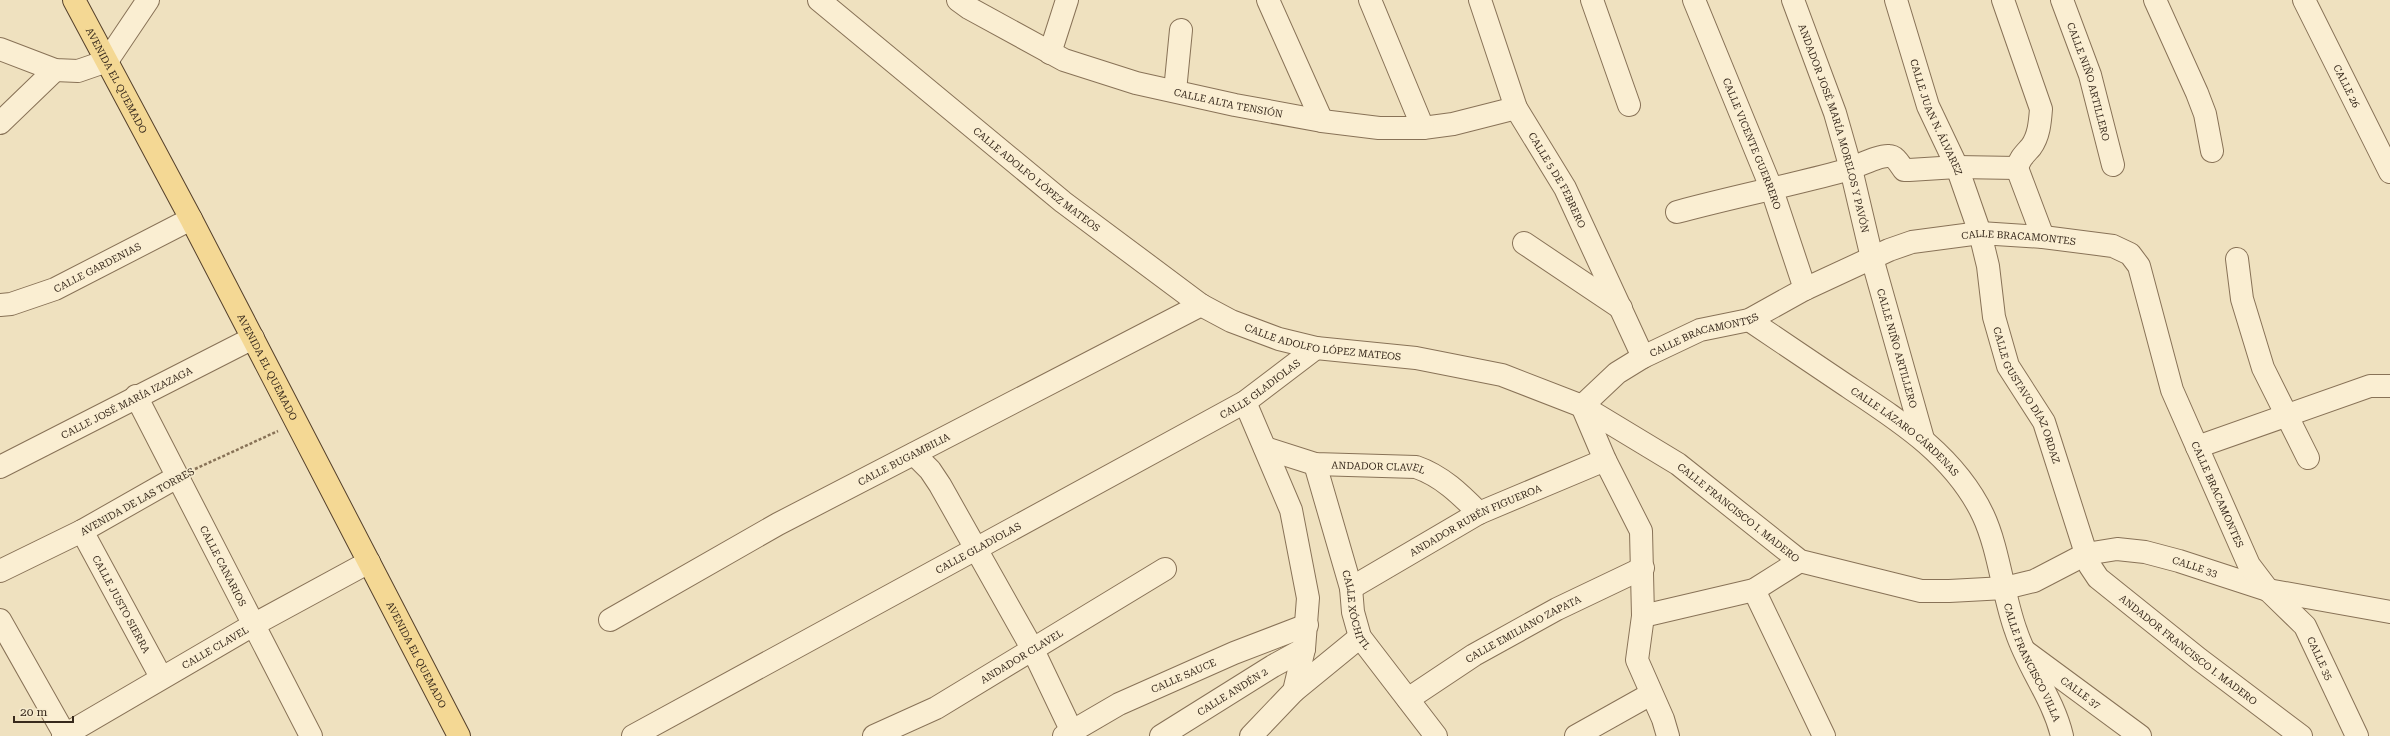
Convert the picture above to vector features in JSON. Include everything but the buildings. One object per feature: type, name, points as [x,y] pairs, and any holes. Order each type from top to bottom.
[{"type":"main road","name":"AVENIDA EL QUEMADO","points":[[74,0],[191,219],[459,736]]},
{"type":"street","points":[[0,49],[54,70],[78,71],[107,61],[148,0]]},
{"type":"street","name":"CALLE ADOLFO LÓPEZ MATEOS","points":[[819,0],[1063,202],[1201,305],[1231,321],[1279,339],[1316,348],[1416,358],[1502,375],[1582,406]]},
{"type":"street","name":"CALLE ALTA TENSIÓN","points":[[958,0],[969,8],[1064,60],[1129,81],[1235,105],[1379,128],[1423,128],[1453,124],[1516,108]]},
{"type":"street","points":[[1050,53],[1067,0]]},
{"type":"street","points":[[1268,0],[1322,120]]},
{"type":"street","points":[[1370,0],[1423,128]]},
{"type":"street","name":"CALLE 5 DE FEBRERO","points":[[1480,0],[1516,108],[1565,188],[1643,357]]},
{"type":"street","points":[[1592,0],[1629,105]]},
{"type":"street","name":"CALLE VICENTE GUERRERO","points":[[1694,0],[1772,190],[1805,289]]},
{"type":"street","name":"ANDADOR JOSÉ MARÍA MORELOS Y PAVÓN","points":[[1794,0],[1835,113],[1851,169],[1872,258]]},
{"type":"street","name":"CALLE JUAN N. ÁLVAREZ","points":[[1896,0],[1928,106],[1957,167],[1980,233]]},
{"type":"street","points":[[2003,0],[2041,109],[2040,127],[2032,146],[2020,158],[2017,168],[2043,237]]},
{"type":"street","name":"CALLE NIÑO ARTILLERO","points":[[2062,0],[2090,75],[2113,165]]},
{"type":"street","points":[[2155,0],[2205,114],[2212,151]]},
{"type":"street","name":"CALLE 26","points":[[2304,0],[2390,172]]},
{"type":"street","points":[[1175,91],[1181,30]]},
{"type":"street","points":[[0,123],[54,70]]},
{"type":"street","points":[[1677,212],[1728,198],[1772,190],[1851,169],[1887,156],[1895,158],[1904,170],[1957,167],[2017,168]]},
{"type":"street","name":"CALLE GARDENIAS","points":[[0,305],[11,304],[55,289],[191,219]]},
{"type":"street","name":"CALLE BRACAMONTES","points":[[1582,406],[1617,373],[1643,357],[1700,330],[1749,320],[1805,289],[1872,258],[1912,242],[1980,233],[2043,237],[2113,246],[2130,254],[2139,266],[2172,390],[2249,565],[2268,590]]},
{"type":"street","name":"CALLE GUSTAVO DÍAZ ORDAZ","points":[[1980,233],[1988,266],[1994,317],[2008,366],[2044,422],[2086,554]]},
{"type":"street","points":[[1524,243],[1621,309]]},
{"type":"street","name":"CALLE NIÑO ARTILLERO","points":[[1872,258],[1923,439]]},
{"type":"street","points":[[2237,259],[2242,299],[2263,368],[2308,458]]},
{"type":"street","name":"CALLE BUGAMBILIA","points":[[610,620],[778,524],[1201,305]]},
{"type":"street","name":"CALLE LÁZARO CÁRDENAS","points":[[1749,320],[1923,439],[1962,479],[1983,516],[2005,588]]},
{"type":"street","name":"CALLE JOSÉ MARÍA IZAZAGA","points":[[0,467],[136,396],[253,338]]},
{"type":"street","name":"CALLE GLADIOLAS","points":[[633,736],[666,729],[976,548],[1245,402],[1316,348]]},
{"type":"street","points":[[2197,447],[2370,386],[2390,386]]},
{"type":"street","name":"CALLE CANARIOS","points":[[136,396],[311,736]]},
{"type":"street","points":[[1245,402],[1291,510],[1308,598],[1304,649],[1294,691]]},
{"type":"street","points":[[1582,406],[1605,460],[1641,531],[1643,616],[1637,660],[1663,719],[1668,736]]},
{"type":"street","name":"CALLE FRANCISCO I. MADERO","points":[[1582,406],[1678,464],[1800,561],[1921,591],[2005,588]]},
{"type":"street","name":"ANDADOR CLAVEL","points":[[1265,448],[1315,464],[1416,467],[1432,472],[1450,485],[1479,513]]},
{"type":"street","points":[[914,454],[930,470],[1033,650],[1070,734]]},
{"type":"street","name":"ANDADOR RUBÉN FIGUEROA","points":[[1351,588],[1479,513],[1605,460]]},
{"type":"street","name":"CALLE XÓCHITL","points":[[1315,464],[1351,588],[1353,612],[1360,637],[1436,736]]},
{"type":"street","name":"AVENIDA DE LAS TORRES","points":[[0,571],[82,531],[177,477]]},
{"type":"street","name":"CALLE JUSTO SIERRA","points":[[82,531],[161,677]]},
{"type":"street","name":"CALLE 33","points":[[2005,588],[2034,581],[2086,554],[2117,549],[2145,552],[2179,560],[2268,590],[2390,612]]},
{"type":"street","name":"ANDADOR FRANCISCO I. MADERO","points":[[2086,554],[2090,566],[2098,578],[2200,659],[2301,736]]},
{"type":"street","points":[[1643,616],[1754,590],[1800,561]]},
{"type":"street","name":"CALLE CLAVEL","points":[[64,735],[161,677],[369,562]]},
{"type":"street","name":"CALLE EMILIANO ZAPATA","points":[[1408,699],[1474,655],[1550,612],[1643,568]]},
{"type":"street","name":"ANDADOR CLAVEL","points":[[874,736],[936,708],[1165,569]]},
{"type":"street","name":"CALLE FRANCISCO VILLA","points":[[2005,588],[2009,612],[2022,649],[2057,714],[2062,736]]},
{"type":"street","points":[[1754,590],[1824,736]]},
{"type":"street","name":"CALLE 35","points":[[2268,590],[2305,626],[2358,736]]},
{"type":"street","points":[[0,620],[64,735]]},
{"type":"street","name":"CALLE SAUCE","points":[[1070,734],[1126,701],[1234,653],[1307,625]]},
{"type":"street","points":[[1251,736],[1294,691],[1360,637]]},
{"type":"street","name":"CALLE ANDÉN 2","points":[[1161,736],[1273,666],[1304,649]]},
{"type":"street","name":"CALLE 37","points":[[2022,649],[2140,736]]},
{"type":"street","points":[[1576,736],[1651,694]]},
{"type":"path","name":"AVENIDA DE LAS TORRES","points":[[177,477],[296,422]]}]
